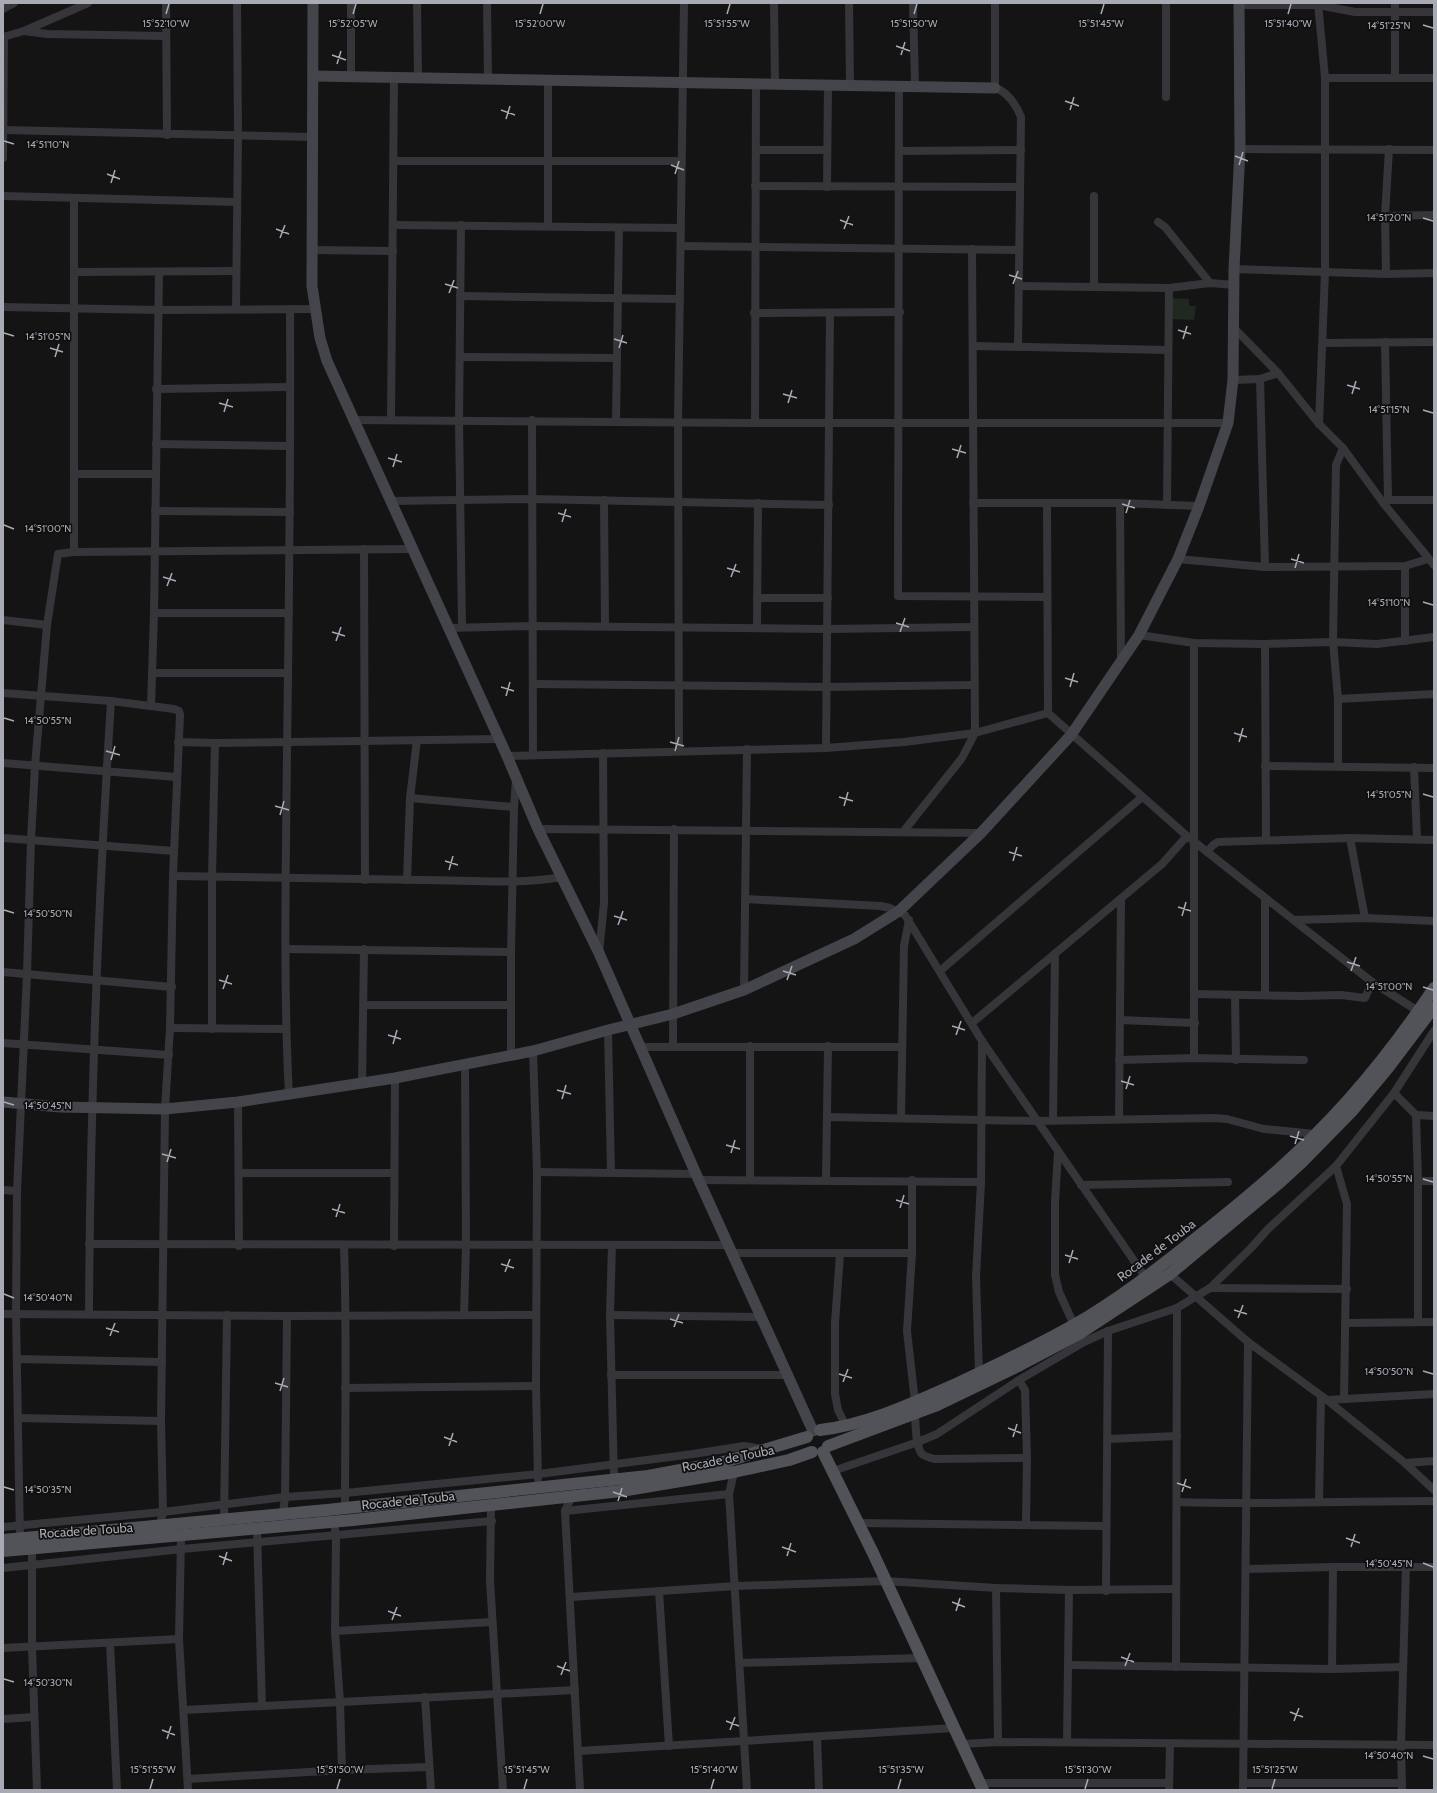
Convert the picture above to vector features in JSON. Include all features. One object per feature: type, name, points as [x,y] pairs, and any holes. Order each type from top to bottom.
[{"type":"main road","name":"Rocade de Touba","points":[[3,1540],[161,1518],[224,1519],[345,1508],[481,1492],[537,1488],[648,1476],[724,1462],[768,1449],[813,1433],[846,1426],[915,1402],[978,1373],[1079,1334],[1256,1190],[1316,1134],[1348,1100],[1385,1056],[1434,988]]},
{"type":"main road","name":"Rocade de Touba","points":[[3,1551],[257,1530],[657,1486],[789,1460],[821,1450],[915,1414],[967,1391],[1079,1334],[1170,1274],[1278,1184],[1302,1162],[1353,1110],[1388,1068],[1434,1008]]},
{"type":"main road","points":[[821,1450],[828,1438],[813,1433],[806,1445],[821,1450],[832,1471],[886,1581],[982,1786]]},
{"type":"street","points":[[3,9],[14,3]]},
{"type":"street","points":[[3,158],[4,37],[88,3]]},
{"type":"street","points":[[166,3],[167,135]]},
{"type":"street","points":[[236,309],[238,136],[237,3]]},
{"type":"street","points":[[313,3],[312,286],[320,338],[327,361],[352,420],[517,777],[538,829],[600,953],[697,1177],[760,1317],[789,1375],[813,1433]]},
{"type":"street","points":[[351,3],[351,76]]},
{"type":"street","points":[[417,3],[418,76]]},
{"type":"street","points":[[487,3],[488,79]]},
{"type":"street","points":[[679,751],[678,422],[684,3]]},
{"type":"street","points":[[774,3],[775,84]]},
{"type":"street","points":[[849,3],[850,85]]},
{"type":"street","points":[[914,3],[915,85]]},
{"type":"street","points":[[995,3],[995,88]]},
{"type":"street","points":[[1166,3],[1166,97]]},
{"type":"street","points":[[1395,3],[1395,78]]},
{"type":"street","points":[[3,1102],[92,1108],[165,1109],[238,1102],[362,1084],[533,1051],[673,1014],[744,990],[854,939],[899,911],[981,833],[1071,735],[1139,635],[1178,559],[1199,506],[1228,423],[1233,380],[1234,268],[1240,149],[1239,4],[1318,4],[1355,12],[1434,12]]},
{"type":"street","points":[[1318,4],[1324,78],[1325,272],[1319,424]]},
{"type":"street","points":[[24,30],[47,34],[166,36]]},
{"type":"street","points":[[313,76],[418,76],[488,79],[682,81],[899,86],[915,85],[995,88],[1004,92],[1019,111],[1021,117],[1018,347]]},
{"type":"street","points":[[391,420],[394,76]]},
{"type":"street","points":[[1324,78],[1434,78]]},
{"type":"street","points":[[548,80],[548,226]]},
{"type":"street","points":[[755,423],[754,248],[756,83]]},
{"type":"street","points":[[828,85],[828,187]]},
{"type":"street","points":[[899,86],[900,312],[898,596],[973,598],[1047,597]]},
{"type":"street","points":[[4,130],[167,135],[312,137]]},
{"type":"street","points":[[1240,149],[1434,150]]},
{"type":"street","points":[[1386,274],[1385,216],[1389,149]]},
{"type":"street","points":[[756,150],[827,150]]},
{"type":"street","points":[[899,151],[1021,150]]},
{"type":"street","points":[[394,161],[681,161]]},
{"type":"street","points":[[755,186],[1020,187]]},
{"type":"street","points":[[3,196],[237,202]]},
{"type":"street","points":[[1094,196],[1094,286]]},
{"type":"street","points":[[74,198],[74,552]]},
{"type":"street","points":[[1385,216],[1434,216]]},
{"type":"street","points":[[1158,222],[1165,227],[1210,283]]},
{"type":"street","points":[[393,225],[681,228]]},
{"type":"street","points":[[461,225],[459,420],[462,626]]},
{"type":"street","points":[[616,421],[619,228]]},
{"type":"street","points":[[681,246],[900,250],[1019,250]]},
{"type":"street","points":[[312,250],[393,251]]},
{"type":"street","points":[[903,832],[962,758],[976,733],[973,598],[974,346],[972,250]]},
{"type":"street","points":[[1234,268],[1386,274],[1434,273]]},
{"type":"street","points":[[74,272],[236,271]]},
{"type":"street","points":[[151,706],[154,613],[156,389],[159,272]]},
{"type":"street","points":[[1018,286],[1169,288],[1210,283],[1235,285]]},
{"type":"street","points":[[1167,505],[1169,288]]},
{"type":"street","points":[[460,296],[680,298]]},
{"type":"street","points":[[3,307],[158,310],[315,309]]},
{"type":"street","points":[[289,1095],[286,1029],[286,878],[288,742],[287,673],[290,549],[290,309]]},
{"type":"street","points":[[754,313],[900,312]]},
{"type":"street","points":[[826,748],[830,313]]},
{"type":"street","points":[[1178,559],[1265,567],[1405,566],[1431,562],[1343,448],[1319,424],[1278,373],[1234,328]]},
{"type":"street","points":[[1385,342],[1386,502]]},
{"type":"street","points":[[1323,343],[1434,342]]},
{"type":"street","points":[[974,346],[1168,350]]},
{"type":"street","points":[[460,357],[617,358]]},
{"type":"street","points":[[1233,380],[1260,379],[1278,373]]},
{"type":"street","points":[[1260,379],[1265,567]]},
{"type":"street","points":[[156,389],[290,387]]},
{"type":"street","points":[[352,420],[532,420],[755,423],[1228,423]]},
{"type":"street","points":[[532,420],[533,754]]},
{"type":"street","points":[[156,444],[290,446]]},
{"type":"street","points":[[1338,766],[1338,699],[1333,642],[1336,465],[1343,448]]},
{"type":"street","points":[[75,474],[156,474]]},
{"type":"street","points":[[390,501],[532,499],[829,505]]},
{"type":"street","points":[[604,500],[605,626]]},
{"type":"street","points":[[1386,502],[1434,500]]},
{"type":"street","points":[[757,627],[758,503]]},
{"type":"street","points":[[973,503],[1120,503],[1199,506]]},
{"type":"street","points":[[1047,503],[1048,713],[1190,839],[1265,900],[1294,920],[1372,982],[1418,1011]]},
{"type":"street","points":[[1120,503],[1121,661]]},
{"type":"street","points":[[155,511],[290,512]]},
{"type":"street","points":[[364,549],[364,880]]},
{"type":"street","points":[[20,1538],[21,1526],[16,1314],[17,1191],[20,1104],[27,974],[35,766],[48,625],[58,554],[74,552],[412,549]]},
{"type":"street","points":[[1405,566],[1405,641]]},
{"type":"street","points":[[757,598],[828,598]]},
{"type":"street","points":[[154,613],[289,613]]},
{"type":"street","points":[[3,620],[48,625]]},
{"type":"street","points":[[448,628],[462,626],[679,626],[827,629],[974,627]]},
{"type":"street","points":[[1139,635],[1194,643],[1265,644],[1333,642],[1377,644],[1434,637]]},
{"type":"street","points":[[1194,643],[1190,839],[1195,994],[1194,1058]]},
{"type":"street","points":[[1265,644],[1266,840]]},
{"type":"street","points":[[152,673],[287,673]]},
{"type":"street","points":[[533,684],[826,687],[974,685]]},
{"type":"street","points":[[3,693],[111,701],[179,711],[180,715],[173,876],[172,986],[165,1109],[161,1518]]},
{"type":"street","points":[[1338,699],[1434,694]]},
{"type":"street","points":[[89,1314],[89,1244],[96,980],[101,847],[111,701]]},
{"type":"street","points":[[507,756],[533,754],[826,748],[904,742],[976,733],[1048,713]]},
{"type":"street","points":[[178,742],[215,743],[499,739]]},
{"type":"street","points":[[407,880],[410,798],[417,740]]},
{"type":"street","points":[[212,1029],[212,877],[215,743]]},
{"type":"street","points":[[744,990],[747,749]]},
{"type":"street","points":[[600,953],[604,903],[603,753]]},
{"type":"street","points":[[3,763],[177,777]]},
{"type":"street","points":[[1265,766],[1434,768]]},
{"type":"street","points":[[1414,768],[1417,839]]},
{"type":"street","points":[[511,1055],[510,1005],[514,807],[517,777]]},
{"type":"street","points":[[940,971],[1142,797]]},
{"type":"street","points":[[410,798],[514,807]]},
{"type":"street","points":[[538,829],[604,828],[981,833]]},
{"type":"street","points":[[673,1046],[674,829]]},
{"type":"street","points":[[3,838],[101,847],[174,851]]},
{"type":"street","points":[[1207,852],[1218,842],[1350,838],[1434,840]]},
{"type":"street","points":[[1350,838],[1364,918]]},
{"type":"street","points":[[972,1023],[1190,839]]},
{"type":"street","points":[[173,876],[513,881],[546,880],[562,877]]},
{"type":"street","points":[[1119,1119],[1120,899]]},
{"type":"street","points":[[745,900],[874,906],[899,911],[908,920],[982,1041],[1146,1278]]},
{"type":"street","points":[[1265,900],[1266,995]]},
{"type":"street","points":[[1294,920],[1364,918],[1434,921]]},
{"type":"street","points":[[901,1118],[901,1047],[904,946],[908,920]]},
{"type":"street","points":[[286,949],[511,952]]},
{"type":"street","points":[[362,1084],[364,949]]},
{"type":"street","points":[[1053,1120],[1055,954]]},
{"type":"street","points":[[3,972],[172,986]]},
{"type":"street","points":[[1195,994],[1341,995],[1365,998],[1372,982]]},
{"type":"street","points":[[1235,995],[1236,1060]]},
{"type":"street","points":[[364,1005],[510,1005]]},
{"type":"street","points":[[1120,1020],[1195,1023]]},
{"type":"street","points":[[170,1028],[286,1029]]},
{"type":"street","points":[[608,1030],[611,1173]]},
{"type":"street","points":[[832,1471],[918,1442],[947,1428],[1019,1380],[1079,1334],[1108,1330],[1177,1308],[1210,1288],[1268,1229],[1336,1166],[1394,1093],[1434,1031]]},
{"type":"street","points":[[978,1373],[976,1277],[981,1182],[982,1041]]},
{"type":"street","points":[[3,1043],[94,1051],[168,1055]]},
{"type":"street","points":[[750,1046],[750,1180]]},
{"type":"street","points":[[826,1180],[828,1046]]},
{"type":"street","points":[[641,1047],[901,1047]]},
{"type":"street","points":[[533,1051],[538,1244],[536,1386],[539,1474],[537,1488]]},
{"type":"street","points":[[1120,1060],[1194,1058],[1236,1060],[1304,1060]]},
{"type":"street","points":[[464,1315],[466,1245],[465,1064]]},
{"type":"street","points":[[394,1246],[395,1078]]},
{"type":"street","points":[[1394,1093],[1416,1115],[1434,1116]]},
{"type":"street","points":[[238,1102],[239,1246]]},
{"type":"street","points":[[1416,1115],[1418,1181],[1418,1322]]},
{"type":"street","points":[[827,1117],[1036,1121],[1227,1119],[1264,1129],[1316,1134]]},
{"type":"street","points":[[1058,1152],[1055,1202],[1055,1276],[1059,1292],[1079,1334]]},
{"type":"street","points":[[1336,1166],[1347,1204],[1347,1289],[1344,1399]]},
{"type":"street","points":[[537,1172],[611,1173],[750,1180],[912,1180],[981,1182]]},
{"type":"street","points":[[239,1173],[394,1173]]},
{"type":"street","points":[[912,1180],[912,1253],[907,1331],[915,1402]]},
{"type":"street","points":[[1418,1181],[1434,1181]]},
{"type":"street","points":[[1081,1184],[1228,1182]]},
{"type":"street","points":[[3,1190],[17,1191]]},
{"type":"street","points":[[89,1244],[239,1246],[538,1244],[612,1245],[840,1254],[912,1253]]},
{"type":"street","points":[[612,1245],[610,1315],[614,1479]]},
{"type":"street","points":[[344,1246],[347,1315],[344,1388],[345,1508]]},
{"type":"street","points":[[840,1254],[835,1323],[835,1394],[838,1410],[846,1426]]},
{"type":"street","points":[[1170,1274],[1248,1342],[1324,1398],[1405,1463],[1434,1490]]},
{"type":"street","points":[[1210,1288],[1347,1289]]},
{"type":"street","points":[[1176,1667],[1177,1308]]},
{"type":"street","points":[[3,1314],[227,1314],[287,1316],[536,1315]]},
{"type":"street","points":[[224,1519],[227,1314]]},
{"type":"street","points":[[610,1315],[760,1317]]},
{"type":"street","points":[[283,1513],[285,1497],[287,1316]]},
{"type":"street","points":[[1345,1323],[1434,1322]]},
{"type":"street","points":[[1106,1591],[1108,1330]]},
{"type":"street","points":[[1248,1342],[1243,1787],[1402,1786],[1401,1744],[1406,1566]]},
{"type":"street","points":[[18,1359],[162,1362]]},
{"type":"street","points":[[611,1375],[789,1375]]},
{"type":"street","points":[[1019,1380],[1025,1390],[1027,1458],[1026,1524]]},
{"type":"street","points":[[344,1388],[536,1386]]},
{"type":"street","points":[[1324,1398],[1344,1399],[1434,1394]]},
{"type":"street","points":[[1319,1501],[1324,1398]]},
{"type":"street","points":[[915,1414],[918,1442],[922,1454],[935,1459],[1027,1458]]},
{"type":"street","points":[[18,1418],[161,1421]]},
{"type":"street","points":[[1108,1439],[1177,1436]]},
{"type":"street","points":[[3,1527],[161,1518],[225,1504],[285,1497],[345,1493],[539,1474],[744,1446],[768,1449]]},
{"type":"street","points":[[1405,1463],[1434,1461]]},
{"type":"street","points":[[734,1472],[729,1494],[736,1586],[747,1790]]},
{"type":"street","points":[[565,1511],[729,1494]]},
{"type":"street","points":[[572,1496],[565,1511],[571,1597],[580,1790]]},
{"type":"street","points":[[1176,1502],[1246,1504],[1319,1501],[1434,1501]]},
{"type":"street","points":[[491,1505],[492,1521],[490,1580],[503,1790]]},
{"type":"street","points":[[3,1568],[182,1549],[492,1521]]},
{"type":"street","points":[[334,1522],[336,1536],[335,1631],[340,1702],[342,1770]]},
{"type":"street","points":[[858,1523],[1106,1526]]},
{"type":"street","points":[[257,1530],[262,1706]]},
{"type":"street","points":[[181,1537],[182,1549],[179,1639],[188,1790]]},
{"type":"street","points":[[32,1548],[32,1647],[37,1790]]},
{"type":"street","points":[[1246,1569],[1406,1566],[1434,1567]]},
{"type":"street","points":[[1332,1669],[1333,1567]]},
{"type":"street","points":[[571,1597],[736,1586],[886,1581],[996,1588],[1106,1591],[1176,1589]]},
{"type":"street","points":[[996,1588],[998,1742]]},
{"type":"street","points":[[1067,1742],[1069,1590]]},
{"type":"street","points":[[659,1591],[668,1746]]},
{"type":"street","points":[[335,1631],[492,1622]]},
{"type":"street","points":[[3,1648],[179,1639]]},
{"type":"street","points":[[110,1643],[117,1790]]},
{"type":"street","points":[[740,1663],[922,1658]]},
{"type":"street","points":[[1069,1664],[1332,1669],[1403,1667]]},
{"type":"street","points":[[184,1710],[575,1690]]},
{"type":"street","points":[[425,1697],[431,1790]]},
{"type":"street","points":[[3,1718],[34,1717]]},
{"type":"street","points":[[578,1751],[954,1728]]},
{"type":"street","points":[[817,1737],[819,1790]]},
{"type":"street","points":[[962,1744],[998,1742],[1067,1742],[1244,1745],[1434,1745]]},
{"type":"street","points":[[982,1786],[1168,1786],[1170,1744]]},
{"type":"street","points":[[188,1779],[342,1770],[429,1767]]},
{"type":"shaded area","points":[[1171,298],[1189,299],[1189,306],[1196,306],[1194,320],[1172,319]]}]
